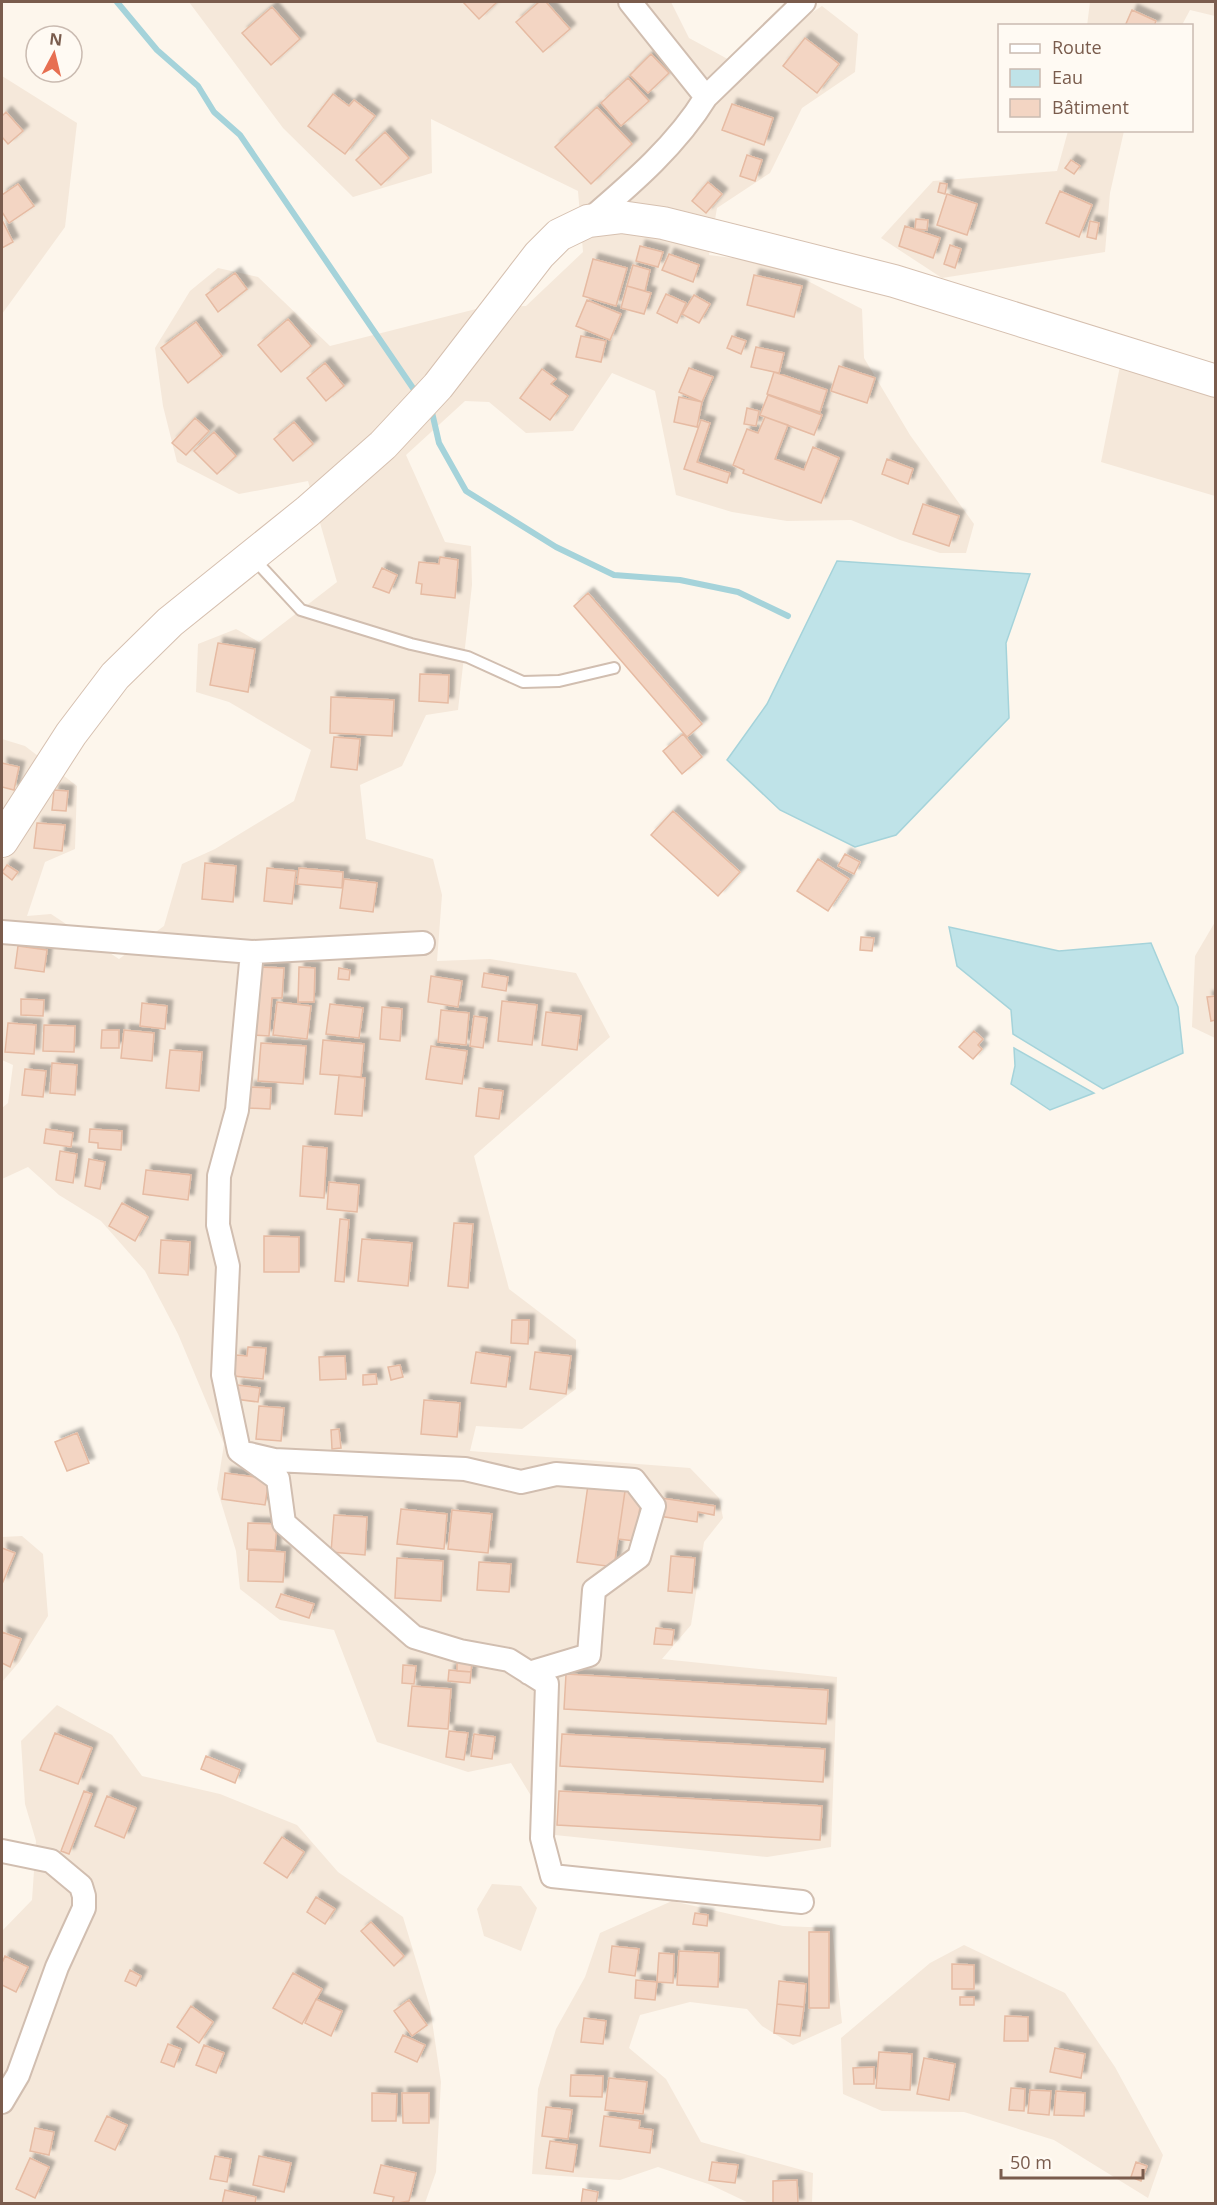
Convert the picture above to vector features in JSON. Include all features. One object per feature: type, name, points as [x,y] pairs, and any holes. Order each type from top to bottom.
[{"type":"street","points":[[630,2],[706,97]]},
{"type":"street","points":[[2,841],[65,742],[114,676],[170,622],[352,474],[428,398],[539,255],[559,235],[588,221],[641,176],[697,112],[706,97],[804,2]]},
{"type":"street","points":[[588,221],[621,217],[663,223],[894,281],[1215,381]]},
{"type":"street","points":[[2,932],[252,952],[423,943]]},
{"type":"street","points":[[252,952],[237,1110],[219,1176],[218,1225],[228,1266],[223,1375],[239,1451],[279,1479],[284,1523],[414,1637],[460,1651],[509,1660],[547,1684],[542,1838],[552,1876],[802,1902]]},
{"type":"street","points":[[239,1451],[273,1460],[465,1469],[521,1482],[556,1474],[634,1480],[654,1506],[639,1557],[594,1590],[589,1655],[529,1673]]},
{"type":"street","points":[[2,1851],[51,1861],[81,1886],[84,1896],[84,1908],[57,1967],[18,2075],[2,2102]]},
{"type":"lane","points":[[251,556],[301,610],[411,644],[468,657],[522,682],[559,681],[614,668]]},
{"type":"shaded area","points":[[189,2],[671,2],[689,38],[735,63],[822,6],[858,34],[855,72],[802,108],[770,173],[717,208],[709,255],[773,263],[862,309],[864,358],[910,435],[974,524],[966,553],[940,553],[851,520],[787,521],[732,512],[676,495],[655,391],[612,373],[573,431],[526,433],[489,402],[465,401],[406,455],[445,542],[471,546],[472,585],[458,710],[426,715],[402,766],[360,785],[366,839],[433,859],[442,895],[437,961],[490,959],[576,973],[610,1037],[474,1156],[509,1289],[576,1340],[576,1389],[522,1429],[476,1426],[470,1451],[690,1468],[719,1498],[723,1518],[704,1542],[691,1625],[662,1659],[837,1677],[831,1847],[767,1857],[555,1835],[511,1763],[468,1772],[377,1742],[334,1630],[280,1620],[240,1589],[236,1551],[217,1489],[224,1444],[178,1334],[145,1271],[101,1221],[59,1195],[28,1167],[2,1179],[2,1108],[8,1103],[13,1065],[2,1060],[2,861],[19,841],[2,805],[2,739],[25,746],[77,786],[75,849],[45,862],[27,916],[51,914],[119,959],[164,926],[182,864],[215,849],[294,801],[311,750],[229,702],[196,692],[198,644],[236,629],[259,642],[337,582],[308,481],[239,494],[177,462],[163,406],[155,348],[190,291],[218,268],[258,277],[330,346],[484,307],[526,306],[583,252],[578,191],[431,119],[432,173],[353,197],[283,128]]},
{"type":"shaded area","points":[[1090,2],[1215,2],[1215,16],[1190,10],[1183,24],[1087,24]]},
{"type":"shaded area","points":[[2,76],[77,123],[65,227],[2,314]]},
{"type":"shaded area","points":[[1068,132],[1124,132],[1110,193],[1105,252],[942,278],[881,238],[933,181],[1057,171]]},
{"type":"shaded area","points":[[1120,366],[1215,392],[1215,496],[1101,462]]},
{"type":"shaded area","points":[[1215,922],[1215,1038],[1192,1027],[1195,956]]},
{"type":"shaded area","points":[[22,1536],[43,1554],[48,1616],[20,1661],[2,1682],[2,1537]]},
{"type":"shaded area","points":[[57,1705],[112,1735],[142,1776],[220,1794],[297,1825],[338,1872],[403,1917],[430,2007],[441,2082],[436,2172],[425,2203],[2,2203],[2,1931],[32,1900],[36,1841],[25,1804],[21,1741]]},
{"type":"shaded area","points":[[492,1884],[521,1886],[537,1908],[521,1951],[484,1936],[477,1909]]},
{"type":"shaded area","points":[[672,1901],[783,1926],[832,1928],[842,2023],[793,2045],[762,2026],[747,2009],[690,2002],[640,2015],[629,2048],[666,2079],[701,2142],[813,2173],[812,2203],[749,2203],[711,2185],[658,2167],[620,2180],[532,2174],[538,2089],[556,2029],[585,1977],[600,1933]]},
{"type":"shaded area","points":[[964,1945],[1065,1993],[1115,2067],[1163,2155],[1148,2198],[1054,2140],[964,2112],[882,2111],[843,2094],[841,2038],[930,1963]]},
{"type":"water","points":[[837,561],[1030,574],[1006,643],[1009,718],[896,835],[855,847],[780,810],[727,760],[767,704]]},
{"type":"water","points":[[949,927],[1059,951],[1151,943],[1178,1007],[1183,1053],[1103,1089],[1013,1034],[1011,1010],[957,966]]},
{"type":"water","points":[[1014,1048],[1094,1093],[1050,1110],[1011,1084],[1015,1066]]},
{"type":"building","points":[[463,2],[494,2],[496,3],[479,19]]},
{"type":"building","points":[[539,2],[546,2],[570,29],[543,52],[516,22]]},
{"type":"building","points":[[272,7],[300,39],[271,65],[242,33]]},
{"type":"building","points":[[1132,10],[1156,21],[1155,24],[1126,24]]},
{"type":"building","points":[[805,38],[839,64],[817,93],[783,66]]},
{"type":"building","points":[[651,54],[669,73],[648,93],[630,75]]},
{"type":"building","points":[[628,78],[649,101],[621,126],[601,103]]},
{"type":"building","points":[[333,94],[349,106],[354,100],[375,116],[345,154],[308,126]]},
{"type":"building","points":[[732,104],[773,118],[764,145],[722,130]]},
{"type":"building","points":[[597,107],[632,144],[591,184],[555,147]]},
{"type":"building","points":[[6,112],[23,131],[8,144],[2,137],[2,116]]},
{"type":"building","points":[[385,132],[409,158],[381,185],[356,160]]},
{"type":"building","points":[[747,155],[762,160],[755,181],[740,176]]},
{"type":"building","points":[[1071,160],[1080,166],[1074,174],[1065,168]]},
{"type":"building","points":[[708,182],[722,194],[706,213],[692,201]]},
{"type":"building","points":[[940,183],[947,184],[945,194],[938,192]]},
{"type":"building","points":[[18,184],[34,206],[9,223],[2,212],[2,195]]},
{"type":"building","points":[[1060,191],[1092,205],[1079,237],[1046,223]]},
{"type":"building","points":[[947,194],[977,204],[967,235],[937,225]]},
{"type":"building","points":[[916,219],[928,220],[927,230],[915,229]]},
{"type":"building","points":[[2,220],[13,242],[2,248]]},
{"type":"building","points":[[1090,221],[1099,223],[1096,239],[1087,237]]},
{"type":"building","points":[[905,226],[940,238],[933,258],[899,246]]},
{"type":"building","points":[[950,245],[961,249],[955,268],[944,264]]},
{"type":"building","points":[[640,246],[663,252],[658,267],[636,261]]},
{"type":"building","points":[[669,254],[699,265],[693,282],[662,270]]},
{"type":"building","points":[[593,259],[627,268],[616,306],[583,296]]},
{"type":"building","points":[[633,265],[650,270],[645,291],[627,286]]},
{"type":"building","points":[[235,273],[247,289],[218,312],[206,295]]},
{"type":"building","points":[[754,275],[802,286],[794,317],[747,305]]},
{"type":"building","points":[[627,286],[651,293],[644,314],[621,308]]},
{"type":"building","points":[[666,294],[686,303],[677,323],[657,313]]},
{"type":"building","points":[[694,295],[710,304],[699,323],[682,314]]},
{"type":"building","points":[[587,300],[621,314],[610,340],[576,326]]},
{"type":"building","points":[[288,319],[311,346],[281,372],[258,345]]},
{"type":"building","points":[[196,322],[222,356],[188,383],[161,348]]},
{"type":"building","points":[[581,336],[606,341],[601,362],[576,357]]},
{"type":"building","points":[[732,336],[746,341],[741,354],[727,348]]},
{"type":"building","points":[[756,347],[784,353],[779,373],[751,367]]},
{"type":"building","points":[[325,363],[344,386],[326,401],[307,378]]},
{"type":"building","points":[[839,366],[875,378],[867,403],[831,391]]},
{"type":"building","points":[[689,368],[713,377],[702,402],[679,392]]},
{"type":"building","points":[[542,369],[556,379],[551,384],[568,396],[550,420],[520,398]]},
{"type":"building","points":[[774,372],[827,390],[820,412],[767,394]]},
{"type":"building","points":[[768,395],[822,415],[814,435],[760,415]]},
{"type":"building","points":[[679,397],[702,402],[697,427],[674,422]]},
{"type":"building","points":[[747,408],[759,411],[756,426],[744,424]]},
{"type":"building","points":[[765,417],[788,425],[775,459],[804,470],[813,447],[839,458],[821,503],[743,473],[744,470],[733,465],[747,429],[758,433]]},
{"type":"building","points":[[195,418],[209,431],[186,455],[172,443]]},
{"type":"building","points":[[701,420],[710,423],[697,462],[730,473],[727,483],[684,469]]},
{"type":"building","points":[[294,422],[313,444],[293,461],[274,439]]},
{"type":"building","points":[[214,432],[236,456],[217,474],[194,451]]},
{"type":"building","points":[[887,459],[913,469],[908,484],[882,474]]},
{"type":"building","points":[[923,504],[959,516],[949,546],[913,534]]},
{"type":"building","points":[[440,557],[458,560],[455,598],[421,594],[422,584],[416,583],[419,562],[439,564]]},
{"type":"building","points":[[382,568],[397,575],[389,593],[373,587]]},
{"type":"building","points":[[588,593],[702,724],[687,737],[574,606]]},
{"type":"building","points":[[218,643],[255,649],[248,692],[210,685]]},
{"type":"building","points":[[420,674],[449,675],[448,703],[419,701]]},
{"type":"building","points":[[331,697],[394,700],[392,736],[330,733]]},
{"type":"building","points":[[683,734],[702,757],[682,774],[663,751]]},
{"type":"building","points":[[334,737],[360,739],[357,770],[331,767]]},
{"type":"building","points":[[2,763],[19,767],[14,790],[2,787]]},
{"type":"building","points":[[54,790],[68,791],[66,811],[52,810]]},
{"type":"building","points":[[673,811],[740,872],[718,896],[651,835]]},
{"type":"building","points":[[37,823],[65,825],[62,851],[34,848]]},
{"type":"building","points":[[845,854],[860,862],[854,874],[838,866]]},
{"type":"building","points":[[818,859],[849,879],[828,911],[797,891]]},
{"type":"building","points":[[205,863],[236,866],[233,902],[202,899]]},
{"type":"building","points":[[7,865],[18,872],[12,880],[2,872]]},
{"type":"building","points":[[267,868],[296,871],[292,904],[264,901]]},
{"type":"building","points":[[299,868],[343,872],[342,888],[297,884]]},
{"type":"building","points":[[344,879],[377,883],[373,912],[340,908]]},
{"type":"building","points":[[861,937],[874,938],[872,951],[860,950]]},
{"type":"building","points":[[18,946],[47,950],[44,972],[15,968]]},
{"type":"building","points":[[258,967],[284,968],[282,998],[272,998],[269,1036],[253,1035]]},
{"type":"building","points":[[299,967],[315,968],[314,1002],[298,1002]]},
{"type":"building","points":[[339,968],[350,970],[349,980],[338,979]]},
{"type":"building","points":[[484,973],[508,977],[506,991],[482,987]]},
{"type":"building","points":[[431,976],[462,981],[458,1007],[428,1002]]},
{"type":"building","points":[[1216,996],[1216,1020],[1211,1021],[1207,997]]},
{"type":"building","points":[[21,999],[44,1000],[43,1016],[21,1015]]},
{"type":"building","points":[[502,1001],[537,1005],[532,1045],[498,1041]]},
{"type":"building","points":[[277,1002],[311,1006],[307,1039],[273,1035]]},
{"type":"building","points":[[142,1003],[167,1006],[165,1029],[140,1026]]},
{"type":"building","points":[[330,1004],[363,1008],[359,1038],[326,1034]]},
{"type":"building","points":[[382,1007],[402,1009],[400,1041],[380,1039]]},
{"type":"building","points":[[441,1010],[469,1013],[466,1045],[438,1042]]},
{"type":"building","points":[[546,1012],[581,1016],[577,1050],[542,1045]]},
{"type":"building","points":[[474,1016],[487,1018],[483,1048],[470,1046]]},
{"type":"building","points":[[8,1023],[36,1025],[34,1054],[5,1052]]},
{"type":"building","points":[[44,1025],[75,1026],[74,1052],[43,1051]]},
{"type":"building","points":[[102,1030],[119,1030],[119,1048],[101,1048]]},
{"type":"building","points":[[124,1030],[154,1033],[152,1061],[121,1058]]},
{"type":"building","points":[[974,1031],[983,1039],[978,1045],[982,1049],[973,1059],[959,1047]]},
{"type":"building","points":[[323,1040],[364,1044],[361,1077],[320,1074]]},
{"type":"building","points":[[261,1043],[306,1046],[303,1084],[258,1081]]},
{"type":"building","points":[[431,1046],[467,1051],[462,1084],[426,1079]]},
{"type":"building","points":[[170,1050],[202,1052],[199,1091],[166,1088]]},
{"type":"building","points":[[52,1063],[77,1065],[75,1095],[50,1093]]},
{"type":"building","points":[[25,1069],[46,1071],[43,1097],[22,1095]]},
{"type":"building","points":[[339,1075],[365,1078],[362,1116],[335,1114]]},
{"type":"building","points":[[249,1087],[271,1088],[270,1109],[249,1108]]},
{"type":"building","points":[[479,1088],[503,1091],[499,1119],[476,1116]]},
{"type":"building","points":[[46,1129],[73,1133],[71,1147],[44,1143]]},
{"type":"building","points":[[90,1129],[122,1131],[121,1150],[98,1148],[98,1143],[89,1142]]},
{"type":"building","points":[[303,1146],[327,1148],[324,1198],[300,1196]]},
{"type":"building","points":[[60,1151],[77,1154],[73,1183],[56,1180]]},
{"type":"building","points":[[89,1159],[105,1162],[100,1189],[85,1186]]},
{"type":"building","points":[[146,1170],[191,1175],[188,1200],[143,1194]]},
{"type":"building","points":[[329,1182],[359,1185],[357,1212],[327,1209]]},
{"type":"building","points":[[122,1203],[148,1217],[135,1241],[109,1226]]},
{"type":"building","points":[[340,1219],[349,1220],[344,1282],[335,1281]]},
{"type":"building","points":[[454,1223],[473,1224],[468,1288],[448,1286]]},
{"type":"building","points":[[264,1236],[299,1237],[299,1272],[264,1272]]},
{"type":"building","points":[[362,1239],[412,1243],[408,1286],[358,1281]]},
{"type":"building","points":[[161,1240],[190,1242],[188,1275],[159,1273]]},
{"type":"building","points":[[512,1320],[529,1320],[528,1344],[511,1343]]},
{"type":"building","points":[[248,1347],[266,1348],[263,1379],[234,1376],[236,1355],[247,1356]]},
{"type":"building","points":[[476,1352],[510,1357],[506,1387],[471,1383]]},
{"type":"building","points":[[535,1352],[571,1356],[566,1394],[530,1389]]},
{"type":"building","points":[[345,1356],[346,1379],[320,1380],[319,1357]]},
{"type":"building","points":[[400,1365],[403,1377],[391,1380],[388,1367]]},
{"type":"building","points":[[376,1374],[377,1384],[363,1385],[363,1375]]},
{"type":"building","points":[[237,1385],[260,1388],[258,1402],[235,1399]]},
{"type":"building","points":[[424,1400],[460,1403],[457,1437],[421,1434]]},
{"type":"building","points":[[259,1406],[284,1408],[281,1441],[256,1439]]},
{"type":"building","points":[[339,1429],[341,1448],[332,1449],[331,1430]]},
{"type":"building","points":[[77,1433],[89,1463],[67,1471],[55,1442]]},
{"type":"building","points":[[225,1473],[269,1479],[265,1505],[222,1499]]},
{"type":"building","points":[[588,1485],[625,1491],[614,1567],[577,1562]]},
{"type":"building","points":[[625,1491],[642,1493],[635,1541],[618,1539]]},
{"type":"building","points":[[661,1498],[715,1506],[714,1515],[698,1512],[697,1522],[659,1516]]},
{"type":"building","points":[[401,1509],[447,1514],[444,1549],[397,1544]]},
{"type":"building","points":[[452,1510],[492,1514],[488,1553],[448,1549]]},
{"type":"building","points":[[334,1515],[367,1517],[365,1555],[331,1552]]},
{"type":"building","points":[[248,1523],[277,1524],[275,1550],[247,1549]]},
{"type":"building","points":[[2,1548],[15,1553],[2,1584]]},
{"type":"building","points":[[249,1550],[285,1552],[283,1582],[248,1581]]},
{"type":"building","points":[[671,1556],[695,1558],[692,1593],[668,1591]]},
{"type":"building","points":[[397,1558],[443,1561],[441,1601],[395,1598]]},
{"type":"building","points":[[479,1562],[511,1564],[509,1592],[477,1590]]},
{"type":"building","points":[[281,1594],[314,1604],[309,1618],[276,1607]]},
{"type":"building","points":[[656,1628],[674,1630],[672,1645],[654,1644]]},
{"type":"building","points":[[2,1632],[21,1639],[10,1667],[2,1663]]},
{"type":"building","points":[[457,1661],[472,1662],[471,1672],[457,1671]]},
{"type":"building","points":[[403,1665],[416,1666],[414,1684],[402,1683]]},
{"type":"building","points":[[449,1670],[471,1672],[470,1683],[448,1681]]},
{"type":"building","points":[[566,1674],[828,1690],[826,1724],[564,1709]]},
{"type":"building","points":[[412,1686],[451,1689],[448,1729],[408,1726]]},
{"type":"building","points":[[449,1731],[468,1733],[464,1760],[446,1757]]},
{"type":"building","points":[[55,1733],[92,1748],[78,1784],[40,1770]]},
{"type":"building","points":[[474,1734],[495,1737],[492,1759],[471,1756]]},
{"type":"building","points":[[562,1734],[825,1749],[823,1782],[560,1766]]},
{"type":"building","points":[[206,1756],[240,1770],[235,1783],[201,1769]]},
{"type":"building","points":[[84,1791],[92,1794],[69,1854],[61,1851]]},
{"type":"building","points":[[559,1791],[822,1806],[820,1840],[557,1825]]},
{"type":"building","points":[[107,1796],[136,1808],[124,1838],[95,1826]]},
{"type":"building","points":[[282,1837],[304,1852],[287,1878],[264,1863]]},
{"type":"building","points":[[316,1897],[335,1909],[325,1924],[307,1912]]},
{"type":"building","points":[[695,1913],[708,1915],[707,1926],[693,1924]]},
{"type":"building","points":[[371,1922],[404,1956],[394,1966],[361,1931]]},
{"type":"building","points":[[809,1932],[829,1932],[829,2008],[809,2008]]},
{"type":"building","points":[[612,1946],[639,1949],[635,1976],[609,1972]]},
{"type":"building","points":[[679,1951],[719,1953],[718,1987],[677,1985]]},
{"type":"building","points":[[659,1953],[674,1954],[673,1983],[657,1982]]},
{"type":"building","points":[[5,1956],[28,1967],[16,1992],[2,1985],[2,1963]]},
{"type":"building","points":[[952,1964],[974,1965],[974,1989],[952,1989]]},
{"type":"building","points":[[130,1970],[141,1976],[136,1986],[125,1981]]},
{"type":"building","points":[[293,1973],[322,1989],[302,2024],[273,2008]]},
{"type":"building","points":[[636,1980],[657,1982],[655,2000],[635,1998]]},
{"type":"building","points":[[779,1981],[806,1984],[804,2007],[777,2004]]},
{"type":"building","points":[[960,1997],[974,1997],[974,2005],[960,2005]]},
{"type":"building","points":[[316,1999],[342,2011],[331,2036],[305,2023]]},
{"type":"building","points":[[409,2000],[427,2025],[412,2036],[394,2011]]},
{"type":"building","points":[[777,2004],[804,2007],[800,2036],[774,2033]]},
{"type":"building","points":[[191,2006],[213,2022],[199,2043],[177,2027]]},
{"type":"building","points":[[1005,2016],[1028,2017],[1028,2041],[1004,2041]]},
{"type":"building","points":[[584,2018],[606,2021],[603,2044],[581,2042]]},
{"type":"building","points":[[403,2035],[425,2045],[417,2062],[395,2052]]},
{"type":"building","points":[[168,2044],[181,2049],[174,2067],[161,2062]]},
{"type":"building","points":[[204,2045],[224,2053],[216,2073],[196,2065]]},
{"type":"building","points":[[1055,2048],[1085,2054],[1081,2078],[1050,2072]]},
{"type":"building","points":[[879,2052],[912,2054],[910,2090],[876,2088]]},
{"type":"building","points":[[924,2058],[955,2064],[949,2100],[917,2094]]},
{"type":"building","points":[[874,2067],[874,2084],[854,2084],[853,2068]]},
{"type":"building","points":[[571,2075],[603,2076],[602,2097],[570,2096]]},
{"type":"building","points":[[609,2078],[647,2082],[643,2114],[605,2110]]},
{"type":"building","points":[[1011,2088],[1025,2089],[1024,2111],[1009,2110]]},
{"type":"building","points":[[1030,2090],[1051,2091],[1049,2115],[1028,2113]]},
{"type":"building","points":[[1056,2091],[1085,2093],[1084,2116],[1054,2115]]},
{"type":"building","points":[[372,2093],[397,2094],[396,2121],[372,2121]]},
{"type":"building","points":[[402,2093],[429,2093],[429,2123],[403,2123]]},
{"type":"building","points":[[546,2107],[572,2110],[568,2139],[542,2136]]},
{"type":"building","points":[[107,2116],[127,2125],[115,2150],[95,2141]]},
{"type":"building","points":[[604,2116],[640,2121],[639,2128],[653,2130],[650,2153],[600,2146]]},
{"type":"building","points":[[35,2128],[54,2132],[49,2155],[30,2151]]},
{"type":"building","points":[[550,2141],[577,2145],[573,2172],[546,2168]]},
{"type":"building","points":[[215,2156],[231,2159],[227,2182],[210,2179]]},
{"type":"building","points":[[259,2156],[291,2163],[284,2192],[253,2185]]},
{"type":"building","points":[[30,2158],[49,2167],[35,2198],[16,2189]]},
{"type":"building","points":[[712,2162],[738,2165],[735,2183],[709,2180]]},
{"type":"building","points":[[1136,2162],[1147,2166],[1141,2181],[1131,2177]]},
{"type":"building","points":[[381,2165],[416,2173],[409,2201],[392,2204],[394,2197],[374,2193]]},
{"type":"building","points":[[797,2180],[798,2204],[773,2204],[773,2181]]},
{"type":"building","points":[[583,2189],[598,2192],[596,2204],[581,2204]]},
{"type":"building","points":[[225,2190],[256,2197],[255,2204],[222,2204]]},
{"type":"waterway","points":[[117,2],[157,50],[198,86],[214,112],[240,135],[417,394]]},
{"type":"waterway","points":[[431,408],[439,443],[466,491],[556,547],[614,575],[680,580],[738,592],[788,616]]}]
